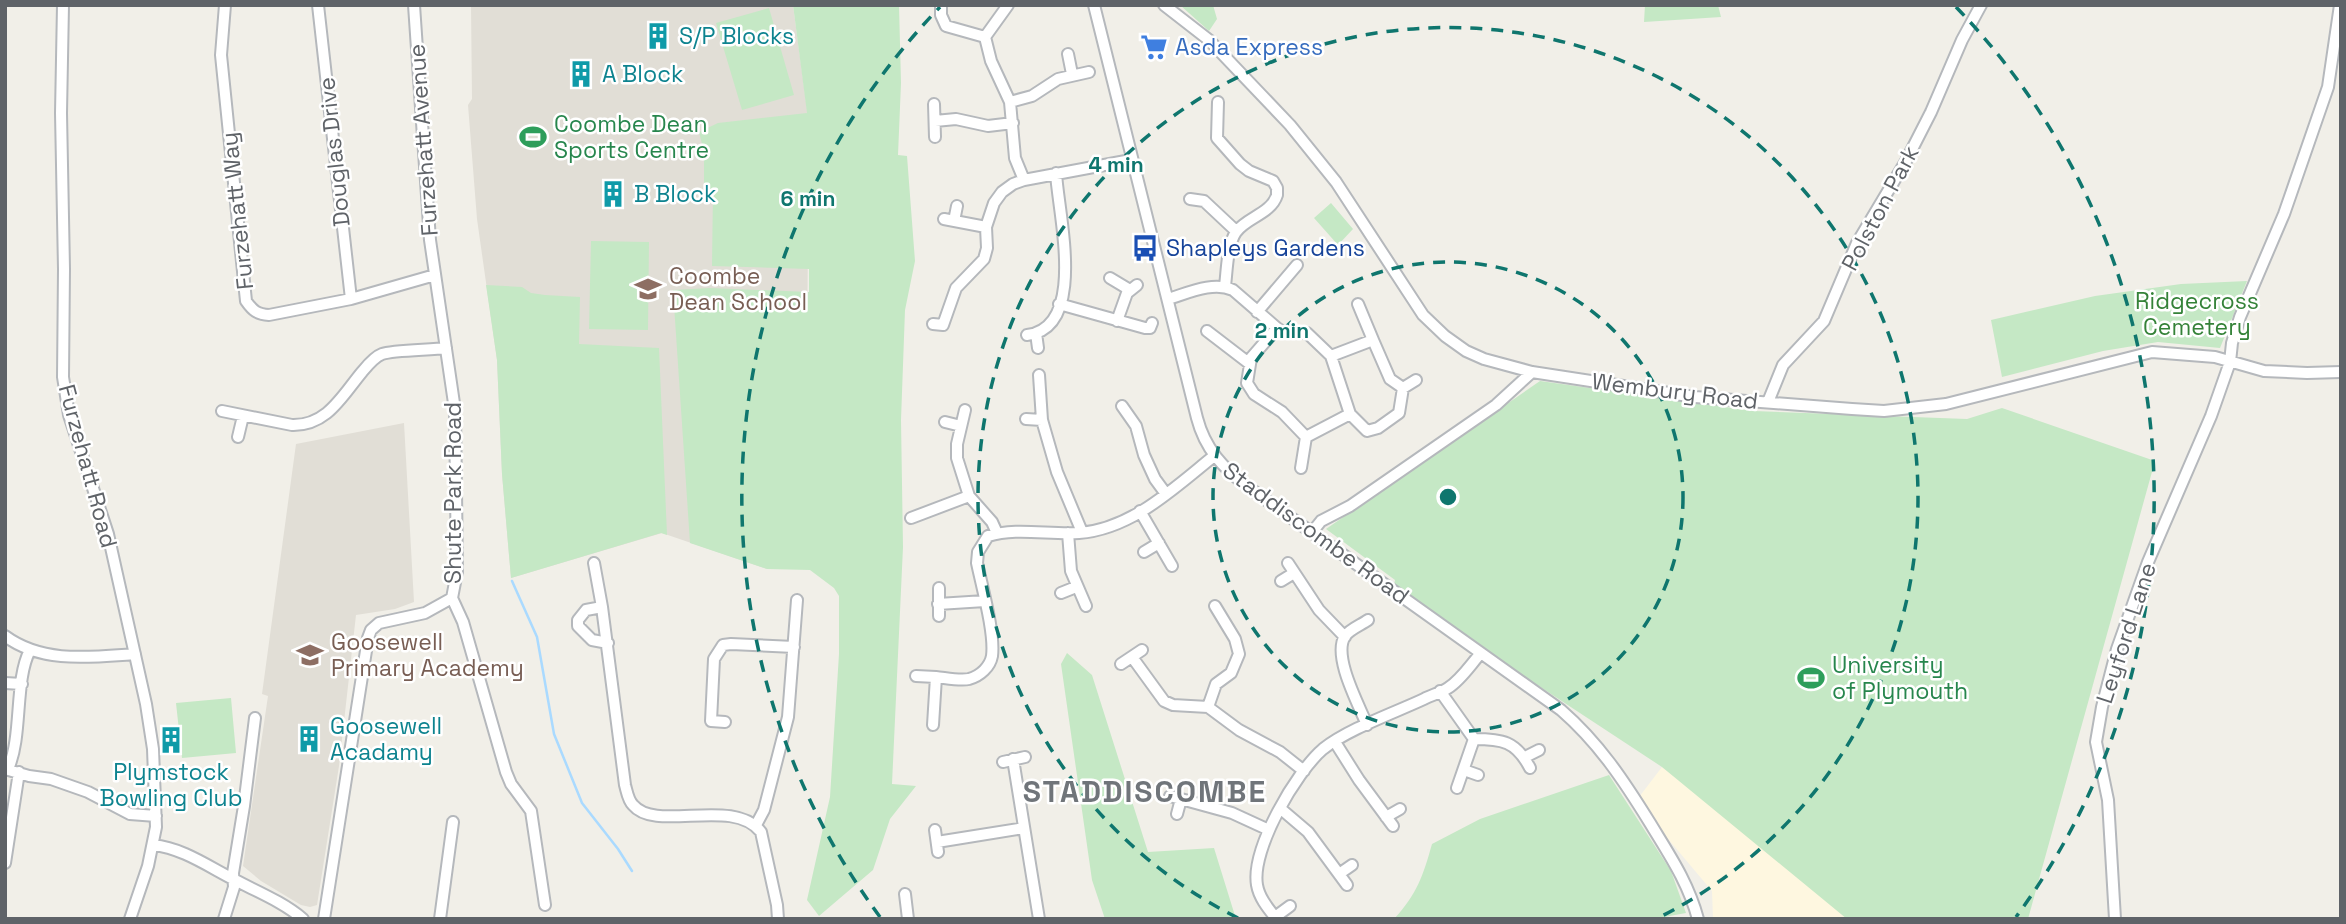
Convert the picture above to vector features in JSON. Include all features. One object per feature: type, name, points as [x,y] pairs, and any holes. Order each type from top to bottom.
[{"type":"street","name":"Furzehatt Road","points":[[63,5],[63,377],[69,415],[108,534],[153,749],[156,816],[153,845],[130,919]]},
{"type":"street","name":"Furzehatt Way","points":[[225,5],[221,55],[246,301],[259,314],[269,315],[351,299],[435,275]]},
{"type":"street","name":"Douglas Drive","points":[[318,5],[351,299]]},
{"type":"street","name":"Furzehatt Avenue","points":[[414,5],[429,240],[435,275]]},
{"type":"street","points":[[940,5],[942,21],[946,26],[985,37]]},
{"type":"street","points":[[1008,5],[985,37],[991,61],[1010,102],[1015,158],[1024,180]]},
{"type":"street","name":"Staddiscombe Road","points":[[1094,5],[1200,430],[1214,456],[1237,479],[1561,710],[1586,732],[1605,755],[1686,881],[1698,918]]},
{"type":"street","name":"Wembury Road","points":[[1164,5],[1209,40],[1290,125],[1336,182],[1432,325],[1465,351],[1484,359],[1532,372],[1695,397],[1884,411],[1946,404],[2152,352],[2216,357],[2264,371],[2341,372]]},
{"type":"street","name":"Polston Park","points":[[1768,402],[1783,365],[1824,321],[1857,243],[1906,161],[1981,5]]},
{"type":"street","name":"Leyford Lane","points":[[2115,919],[2108,800],[2096,742],[2102,707],[2117,649],[2148,562],[2211,416],[2230,362],[2232,343],[2240,317],[2284,214],[2328,87],[2340,5]]},
{"type":"street","points":[[1068,54],[1072,74]]},
{"type":"street","points":[[1010,102],[1032,96],[1058,79],[1089,72]]},
{"type":"street","points":[[1218,102],[1217,138],[1240,164],[1273,181],[1277,188],[1276,201],[1236,231],[1225,286]]},
{"type":"street","points":[[934,104],[935,136]]},
{"type":"street","points":[[935,121],[956,119],[988,126],[1013,123]]},
{"type":"street","points":[[933,324],[943,325],[956,288],[985,258],[988,215],[1002,192],[1024,180],[1131,160]]},
{"type":"street","points":[[1038,348],[1031,334],[1052,322],[1066,281],[1056,173]]},
{"type":"street","points":[[1190,199],[1203,201],[1236,231]]},
{"type":"street","points":[[957,206],[949,220],[986,227]]},
{"type":"street","points":[[1257,312],[1297,265]]},
{"type":"street","name":"Shute Park Road","points":[[435,275],[455,410],[457,572],[452,598],[463,622],[506,772],[511,784],[531,811],[537,889],[545,905]]},
{"type":"street","points":[[1110,278],[1133,287],[1117,321]]},
{"type":"street","points":[[1168,299],[1225,286],[1283,332],[1307,333],[1331,356],[1350,414],[1367,431],[1378,428],[1399,413],[1403,388],[1416,380]]},
{"type":"street","points":[[1059,304],[1103,323],[1117,321],[1145,328],[1150,328],[1152,323]]},
{"type":"street","points":[[1358,304],[1390,379],[1403,388]]},
{"type":"street","points":[[1277,328],[1261,345],[1250,363],[1247,383],[1254,394],[1282,412],[1306,438]]},
{"type":"street","points":[[1207,331],[1250,363]]},
{"type":"street","points":[[1331,356],[1373,340]]},
{"type":"street","points":[[222,411],[292,425],[318,421],[328,415],[367,367],[382,354],[446,348]]},
{"type":"street","points":[[1313,531],[1321,521],[1350,506],[1496,405],[1532,372]]},
{"type":"street","points":[[1040,375],[1042,420],[1057,472],[1082,532]]},
{"type":"street","points":[[1122,406],[1136,426],[1144,455],[1155,479],[1166,494]]},
{"type":"street","points":[[965,410],[957,444],[957,458],[970,496],[992,522],[997,533]]},
{"type":"street","points":[[1306,438],[1350,414]]},
{"type":"street","points":[[238,437],[243,416]]},
{"type":"street","points":[[1026,419],[1042,420]]},
{"type":"street","points":[[945,422],[961,426]]},
{"type":"street","points":[[1301,468],[1306,438]]},
{"type":"street","points":[[916,676],[968,680],[988,666],[992,646],[977,563],[978,552],[988,536],[997,533],[1082,532],[1115,526],[1166,494],[1214,456]]},
{"type":"street","points":[[911,517],[970,496]]},
{"type":"street","points":[[1140,511],[1172,566]]},
{"type":"street","points":[[1068,533],[1071,571],[1086,606]]},
{"type":"street","points":[[1144,552],[1159,543]]},
{"type":"street","points":[[594,562],[608,643],[625,785],[631,804],[640,811],[655,815],[740,816],[756,825],[761,832],[778,919]]},
{"type":"street","points":[[1281,581],[1291,568],[1323,616],[1345,637]]},
{"type":"street","points":[[1061,593],[1076,587]]},
{"type":"street","points":[[939,588],[939,610],[985,601]]},
{"type":"street","points":[[324,919],[371,629],[379,624],[425,613],[452,598]]},
{"type":"street","points":[[756,825],[764,810],[786,728],[797,600]]},
{"type":"street","points":[[1208,707],[1216,684],[1231,673],[1239,654],[1235,639],[1214,606]]},
{"type":"street","points":[[602,607],[586,610],[578,620],[578,626],[582,633],[592,639],[608,643]]},
{"type":"street","points":[[1210,625],[1222,617]]},
{"type":"street","points":[[1367,725],[1342,662],[1341,649],[1345,637],[1368,620]]},
{"type":"street","points":[[5,636],[30,650],[46,654],[115,657],[135,654]]},
{"type":"street","points":[[726,722],[711,721],[714,659],[723,645],[793,647]]},
{"type":"street","points":[[5,863],[13,751],[22,684],[30,650]]},
{"type":"street","points":[[1121,664],[1142,650]]},
{"type":"street","points":[[1290,906],[1276,918],[1265,904],[1257,887],[1259,852],[1304,771],[1323,749],[1335,742],[1448,688],[1480,653]]},
{"type":"street","points":[[1132,657],[1164,701],[1173,705],[1208,707],[1239,730],[1280,752],[1304,771]]},
{"type":"street","points":[[933,725],[936,677]]},
{"type":"street","points":[[5,683],[22,684]]},
{"type":"street","points":[[1440,691],[1474,739]]},
{"type":"street","points":[[934,710],[948,712]]},
{"type":"street","points":[[224,919],[234,887],[255,718]]},
{"type":"street","points":[[1474,739],[1498,739],[1518,749],[1527,763],[1539,750]]},
{"type":"street","points":[[1457,788],[1474,739]]},
{"type":"street","points":[[1335,742],[1390,821],[1400,809]]},
{"type":"street","points":[[1025,757],[1008,760],[1024,828],[1039,919]]},
{"type":"street","points":[[11,770],[51,779],[88,792],[130,814],[156,816]]},
{"type":"street","points":[[1464,770],[1478,775]]},
{"type":"street","points":[[1177,814],[1176,797],[1232,813],[1269,830]]},
{"type":"street","points":[[1281,809],[1308,832],[1347,885]]},
{"type":"street","points":[[440,919],[453,822]]},
{"type":"street","points":[[937,841],[1024,828]]},
{"type":"street","points":[[153,845],[174,850],[280,902],[303,919]]},
{"type":"street","points":[[1339,874],[1352,865]]},
{"type":"street","points":[[905,894],[908,916],[920,911]]},
{"type":"shaded area","name":"Coombe Dean School","points":[[471,5],[793,5],[809,124],[806,464],[767,569],[662,533],[511,578],[502,474],[497,360],[477,219],[468,105],[472,99]]},
{"type":"shaded area","name":"Goosewell Primary Academy","points":[[404,423],[414,602],[395,609],[356,615],[339,766],[317,905],[310,907],[301,905],[261,881],[243,866],[268,696],[262,694],[296,444]]},
{"type":"shaded area","points":[[1662,767],[1754,838],[1847,919],[1713,919],[1712,891],[1636,801]]},
{"type":"green space","points":[[793,5],[899,5],[901,83],[898,155],[907,156],[915,261],[905,310],[901,420],[903,547],[892,784],[916,786],[890,819],[873,870],[819,916],[807,900],[830,797],[839,654],[839,596],[834,588],[810,570],[767,569],[690,543],[673,290],[710,288],[809,292],[809,269],[712,266],[713,189],[704,189],[704,152],[699,132],[718,123],[807,113]]},
{"type":"green space","points":[[1180,5],[1213,5],[1217,19],[1209,31]]},
{"type":"green space","points":[[1645,5],[1718,5],[1721,17],[1644,22]]},
{"type":"green space","points":[[769,8],[794,95],[742,110],[716,23]]},
{"type":"green space","points":[[1331,203],[1353,229],[1338,245],[1314,218]]},
{"type":"green space","points":[[591,241],[649,242],[648,330],[589,329]]},
{"type":"green space","name":"Ridgecross Cemetery","points":[[2247,281],[2220,348],[2158,342],[2103,351],[2002,377],[1991,320],[2095,296],[2181,284]]},
{"type":"green space","points":[[486,285],[522,287],[531,293],[580,297],[579,344],[659,348],[667,535],[661,533],[511,578],[502,474],[497,360]]},
{"type":"green space","name":"University of Plymouth","points":[[1540,381],[1754,411],[1967,419],[2002,408],[2155,461],[2028,919],[1847,919],[1662,767],[1393,590],[1395,580],[1326,529]]},
{"type":"green space","points":[[1067,653],[1092,675],[1148,852],[1214,848],[1236,919],[1105,919],[1092,880],[1061,664]]},
{"type":"green space","points":[[231,698],[236,753],[182,758],[176,703]]},
{"type":"green space","points":[[1609,775],[1671,871],[1686,913],[1653,919],[1394,919],[1418,884],[1432,844],[1480,819]]},
{"type":"waterway","points":[[512,581],[537,637],[554,734],[582,803],[632,871]]},
{"type":"place","name":"S/P Blocks","points":[[658,36]]},
{"type":"place","name":"Asda Express","points":[[1154,47]]},
{"type":"place","name":"A Block","points":[[581,74]]},
{"type":"place","name":"Coombe Dean Sports Centre","points":[[533,137]]},
{"type":"place","name":"B Block","points":[[613,194]]},
{"type":"place","name":"Shapleys Gardens","points":[[1145,248]]},
{"type":"place","name":"Coombe Dean School","points":[[648,289]]},
{"type":"place","name":"Goosewell Primary Academy","points":[[310,655]]},
{"type":"place","name":"University of Plymouth","points":[[1811,678]]},
{"type":"place","name":"Goosewell Acadamy","points":[[309,739]]},
{"type":"place","name":"Plymstock Bowling Club","points":[[171,740]]},
{"type":"district","name":"STADDISCOMBE","points":[[1145,791]]}]
